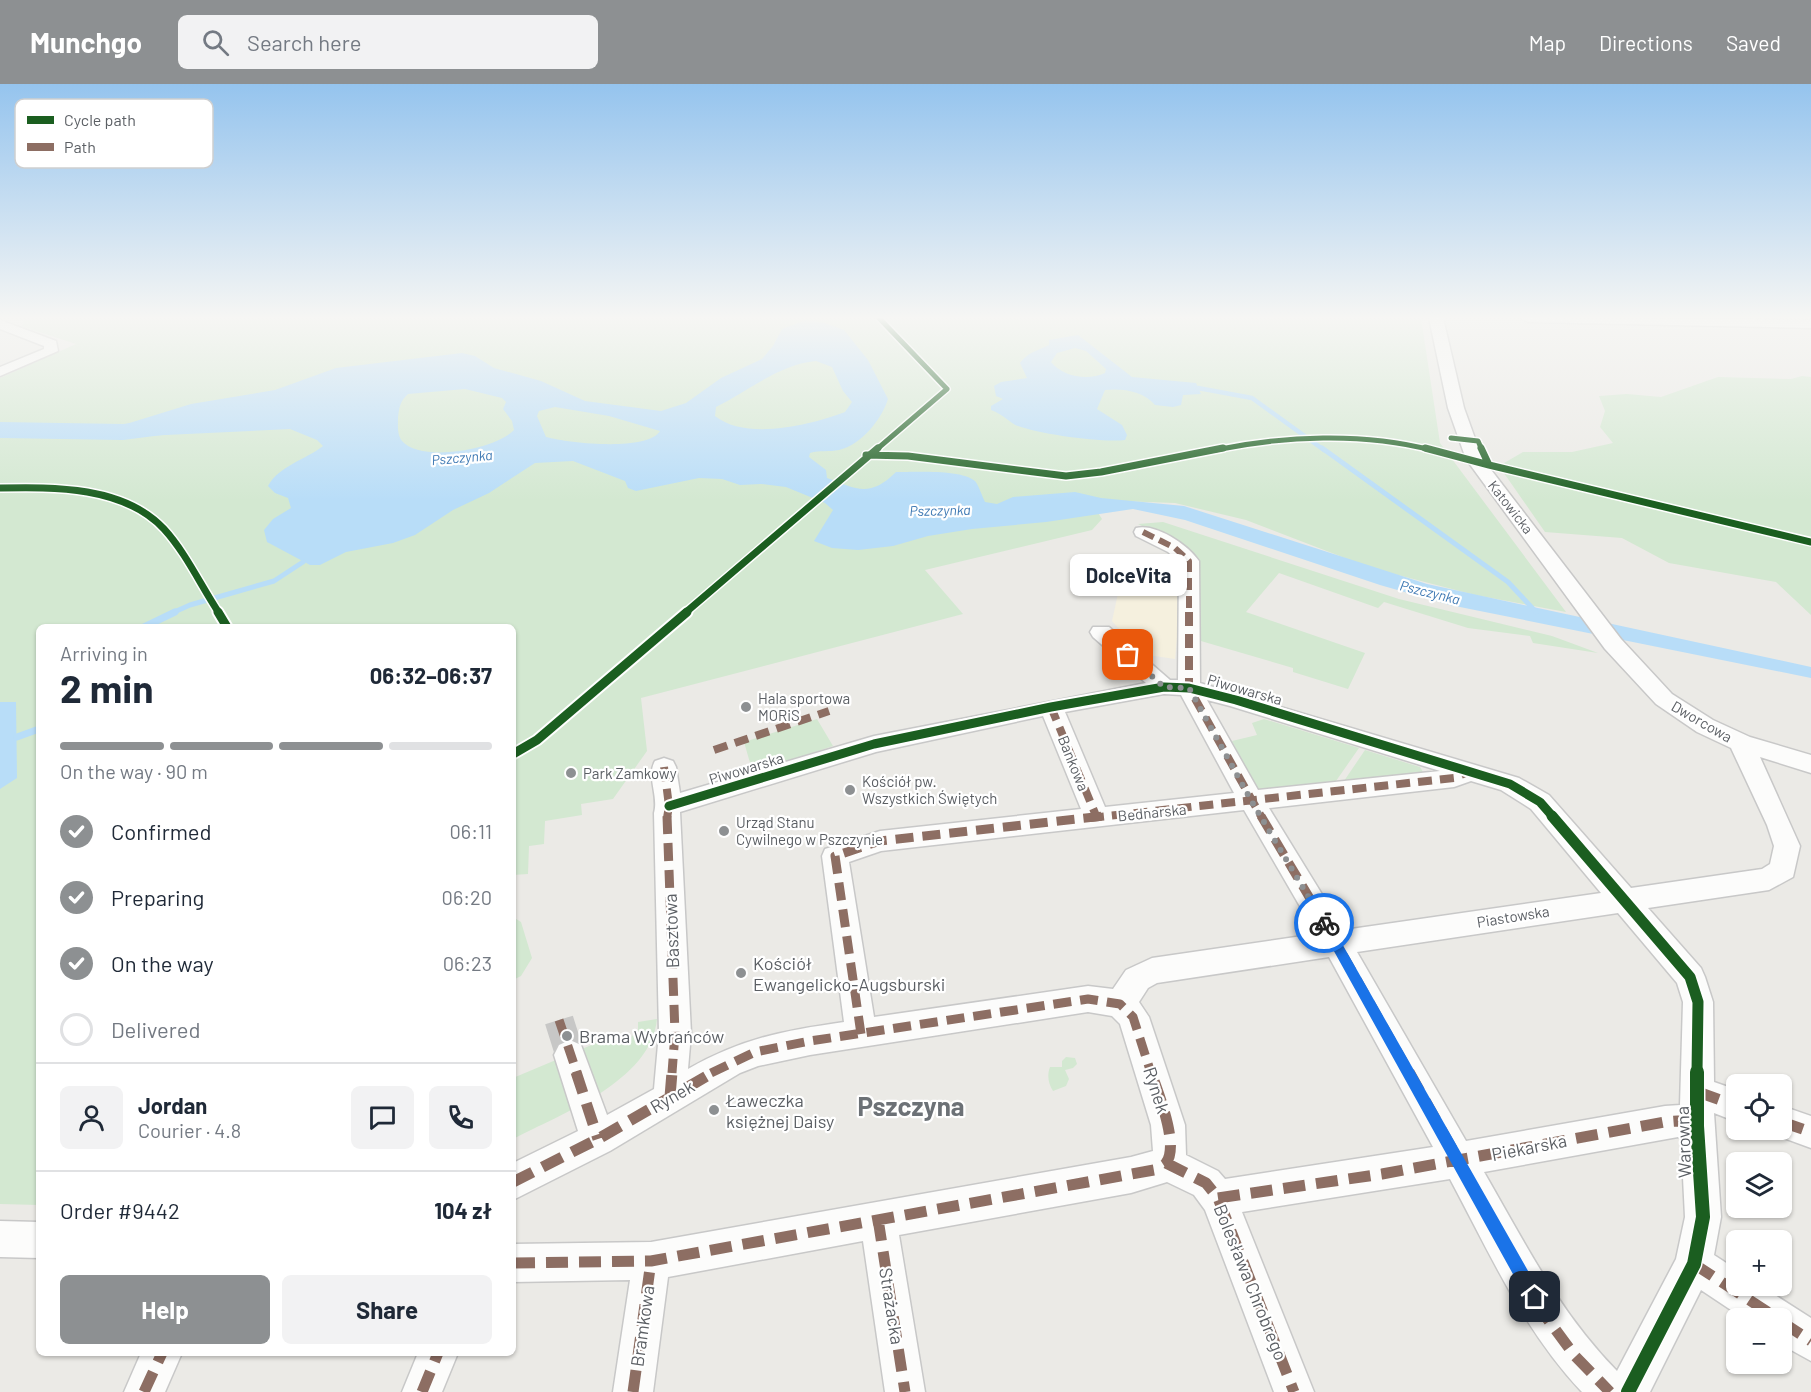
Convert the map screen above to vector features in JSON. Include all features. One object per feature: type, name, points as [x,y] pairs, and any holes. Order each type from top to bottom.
[{"type":"street","name":"Katowicka","points":[[1449,379],[1466,440],[1474,459],[1613,644]]},
{"type":"street","points":[[1143,532],[1174,548],[1190,561],[1177,688]]},
{"type":"street","points":[[1101,632],[1177,688],[1252,802],[1337,944],[1546,1317],[1575,1356],[1610,1392]]},
{"type":"street","name":"Dworcowa","points":[[1613,644],[1664,699],[1705,726],[1741,743],[1811,764]]},
{"type":"street","name":"Piwowarska","points":[[669,806],[874,744],[1051,707],[1177,688],[1510,784],[1540,802],[1625,898]]},
{"type":"street","name":"Bankowa","points":[[1051,707],[1097,818]]},
{"type":"street","name":"Piastowska","points":[[1120,1004],[1137,979],[1152,971],[1625,898],[1769,879],[1783,869],[1787,846],[1780,825],[1741,743]]},
{"type":"street","name":"Basztowa","points":[[664,766],[669,806],[667,813],[675,1033],[670,1097]]},
{"type":"street","name":"Bednarska","points":[[861,1034],[835,855],[880,841],[1252,802],[1454,778],[1470,771]]},
{"type":"street","name":"Warowna","points":[[1625,898],[1690,977],[1698,1002],[1697,1126],[1702,1217],[1694,1264],[1628,1392]]},
{"type":"street","name":"Rynek","points":[[516,1180],[598,1139],[729,1063],[755,1052],[1088,999],[1120,1004],[1133,1017],[1168,1125],[1170,1152],[1166,1163]]},
{"type":"street","points":[[570,1055],[598,1139]]},
{"type":"street","name":"Warowna","points":[[1698,1092],[1726,1102]]},
{"type":"street","name":"Piekarska","points":[[1218,1198],[1457,1161],[1665,1122],[1678,1121],[1697,1126]]},
{"type":"street","points":[[1792,1125],[1811,1132]]},
{"type":"street","points":[[516,1263],[651,1261],[1154,1170],[1166,1163]]},
{"type":"street","name":"Bolesława Chrobrego","points":[[1166,1163],[1199,1179],[1218,1198],[1294,1392]]},
{"type":"street","name":"Strażacka","points":[[878,1219],[905,1392]]},
{"type":"street","points":[[0,1239],[36,1240]]},
{"type":"street","name":"Bramkowa","points":[[633,1392],[651,1261]]},
{"type":"street","points":[[1694,1264],[1761,1308]]},
{"type":"street","points":[[1792,1329],[1811,1341]]},
{"type":"street","points":[[144,1392],[161,1356]]},
{"type":"street","points":[[422,1392],[437,1356]]},
{"type":"shaded area","points":[[1121,580],[1181,589],[1180,627],[1178,628],[1175,659],[1141,654],[1112,621]]},
{"type":"green space","name":"Park Zamkowy","points":[[0,379],[1430,379],[1440,443],[1566,612],[1475,595],[1371,568],[1246,520],[1175,503],[1090,500],[1102,519],[1092,530],[925,570],[963,614],[641,698],[647,751],[613,799],[581,804],[582,815],[545,821],[544,844],[529,846],[528,874],[516,875],[516,624],[36,624],[36,1205],[0,1204]]},
{"type":"green space","points":[[1712,379],[1811,379],[1811,615],[1776,582],[1669,563],[1622,538],[1545,532],[1499,466],[1523,452],[1572,452],[1613,443],[1600,427],[1605,411],[1599,396],[1627,394],[1661,397]]},
{"type":"green space","points":[[1163,522],[1399,599],[1552,636],[1598,653],[1533,643],[1530,636],[1468,628],[1384,602],[1378,608],[1279,573],[1246,612],[1365,653],[1348,689],[1293,672],[1293,668],[1194,639],[1175,542],[1138,524]]},
{"type":"green space","points":[[817,719],[833,746],[753,773],[744,742]]},
{"type":"green space","points":[[1264,719],[1359,748],[1336,781],[1257,790],[1232,741],[1257,735],[1252,723]]},
{"type":"green space","points":[[1365,750],[1420,767],[1423,772],[1344,781]]},
{"type":"green space","points":[[516,919],[521,922],[532,958],[521,976],[516,978]]},
{"type":"green space","points":[[657,1019],[651,1041],[639,1060],[621,1078],[601,1093],[516,1137],[516,1077],[620,1033],[623,1037],[631,1037],[638,1031],[638,1022]]},
{"type":"green space","points":[[1066,1057],[1075,1058],[1077,1064],[1065,1070],[1069,1079],[1066,1086],[1053,1091],[1048,1079],[1050,1067],[1062,1067],[1062,1061]]},
{"type":"water","points":[[305,379],[534,379],[585,401],[661,411],[686,403],[720,379],[764,379],[716,407],[715,416],[728,424],[744,428],[797,426],[845,412],[852,402],[838,379],[878,379],[888,399],[881,415],[870,430],[847,447],[810,453],[809,457],[826,470],[827,478],[863,489],[878,485],[896,472],[937,472],[969,477],[975,481],[985,502],[997,504],[1013,497],[1075,492],[1101,498],[1184,506],[1427,584],[1811,667],[1811,678],[1450,605],[1380,585],[1185,520],[1133,509],[1046,522],[972,529],[928,536],[893,546],[858,550],[832,548],[814,541],[833,510],[825,503],[786,487],[761,484],[740,485],[722,479],[699,478],[636,491],[628,488],[625,481],[573,461],[535,463],[489,493],[453,510],[415,535],[393,543],[346,552],[320,565],[310,565],[267,542],[264,530],[273,519],[291,508],[288,498],[275,493],[268,486],[285,468],[323,446],[317,440],[290,429],[123,437],[123,425],[191,404],[275,390]],"holes":[[[465,389],[502,398],[506,402],[503,409],[512,421],[514,430],[491,443],[458,451],[425,451],[411,448],[402,441],[398,430],[399,408],[408,394]],[[555,407],[609,416],[660,431],[652,438],[624,444],[588,443],[546,437],[537,416],[539,411]]]},
{"type":"water","points":[[1020,379],[1154,379],[1196,383],[1201,394],[1183,395],[1181,405],[1173,407],[1155,405],[1145,396],[1132,392],[1105,390],[1097,409],[1122,425],[1127,435],[1125,440],[1115,441],[1071,437],[1018,426],[991,410],[991,406],[1003,399],[996,396],[994,386],[1001,382]]},
{"type":"water","points":[[0,702],[16,702],[17,778],[0,789]]},
{"type":"waterway","points":[[1198,388],[1252,398],[1324,450]]},
{"type":"waterway","name":"Pszczynka","points":[[0,430],[123,432],[176,426]]},
{"type":"waterway","points":[[1322,448],[1508,582],[1536,612]]},
{"type":"waterway","points":[[172,613],[190,605],[274,581],[303,562]]},
{"type":"waterway","points":[[150,624],[175,612]]},
{"type":"waterway","points":[[17,737],[36,730]]},
{"type":"tunnel","points":[[559,1020],[570,1055]]},
{"type":"marked path","points":[[1143,532],[1175,548],[1189,561],[1189,688],[1252,802],[1337,944],[1546,1317],[1575,1356],[1610,1392]]},
{"type":"marked path","points":[[1051,707],[1097,818]]},
{"type":"marked path","points":[[714,750],[829,711]]},
{"type":"marked path","points":[[664,767],[669,806],[667,813],[675,1033],[670,1097]]},
{"type":"marked path","points":[[861,1034],[835,856],[880,841],[1454,778],[1470,771]]},
{"type":"marked path","points":[[516,1180],[598,1139],[729,1063],[755,1052],[810,1041],[1088,999],[1120,1004],[1133,1017],[1168,1125],[1170,1152],[1166,1163],[1154,1170],[1131,1175],[651,1261],[516,1263]]},
{"type":"marked path","points":[[559,1020],[598,1139]]},
{"type":"marked path","points":[[1698,1092],[1726,1102]]},
{"type":"marked path","points":[[1218,1198],[1382,1174],[1665,1122],[1678,1121],[1697,1126]]},
{"type":"marked path","points":[[1792,1125],[1811,1132]]},
{"type":"marked path","points":[[1166,1163],[1206,1183],[1218,1198],[1294,1392]]},
{"type":"marked path","points":[[878,1219],[905,1392]]},
{"type":"marked path","points":[[633,1392],[651,1261]]},
{"type":"marked path","points":[[1694,1264],[1762,1308]]},
{"type":"marked path","points":[[1792,1329],[1811,1341]]},
{"type":"marked path","points":[[144,1392],[161,1356]]},
{"type":"marked path","points":[[422,1392],[437,1356]]},
{"type":"cycle path","points":[[516,752],[537,740],[947,389],[937,379]]},
{"type":"cycle path","points":[[866,455],[908,456],[1066,476],[1101,472],[1240,445],[1338,438],[1412,445],[1489,465]]},
{"type":"cycle path","points":[[1451,438],[1478,441],[1489,465],[1811,542]]},
{"type":"cycle path","points":[[0,488],[81,491],[120,501],[138,510],[155,521],[168,534],[225,624]]},
{"type":"cycle path","points":[[669,806],[874,744],[1051,707],[1164,687],[1189,688],[1236,700],[1470,771],[1510,784],[1540,802],[1690,977],[1698,1002],[1697,1126],[1703,1217],[1694,1264],[1628,1392]]},
{"type":"way so far","points":[[1128,655],[1164,687],[1189,688],[1252,802],[1324,923]]},
{"type":"place","name":"DolceVita","points":[[1128,655]]},
{"type":"place","name":"Hala sportowa MORiS","points":[[746,707]]},
{"type":"place","name":"Park Zamkowy","points":[[571,773]]},
{"type":"place","name":"Kościół pw. Wszystkich Świętych","points":[[850,790]]},
{"type":"place","name":"Urząd Stanu Cywilnego w Pszczynie","points":[[724,831]]},
{"type":"place","name":"Kościół Ewangelicko-Augsburski","points":[[741,973]]},
{"type":"place","name":"Brama Wybrańców","points":[[567,1036]]},
{"type":"place","name":"Ławeczka księżnej Daisy","points":[[714,1110]]},
{"type":"district","name":"Pszczyna","points":[[911,1105]]},
{"type":"route","points":[[1324,923],[1535,1297]]}]
